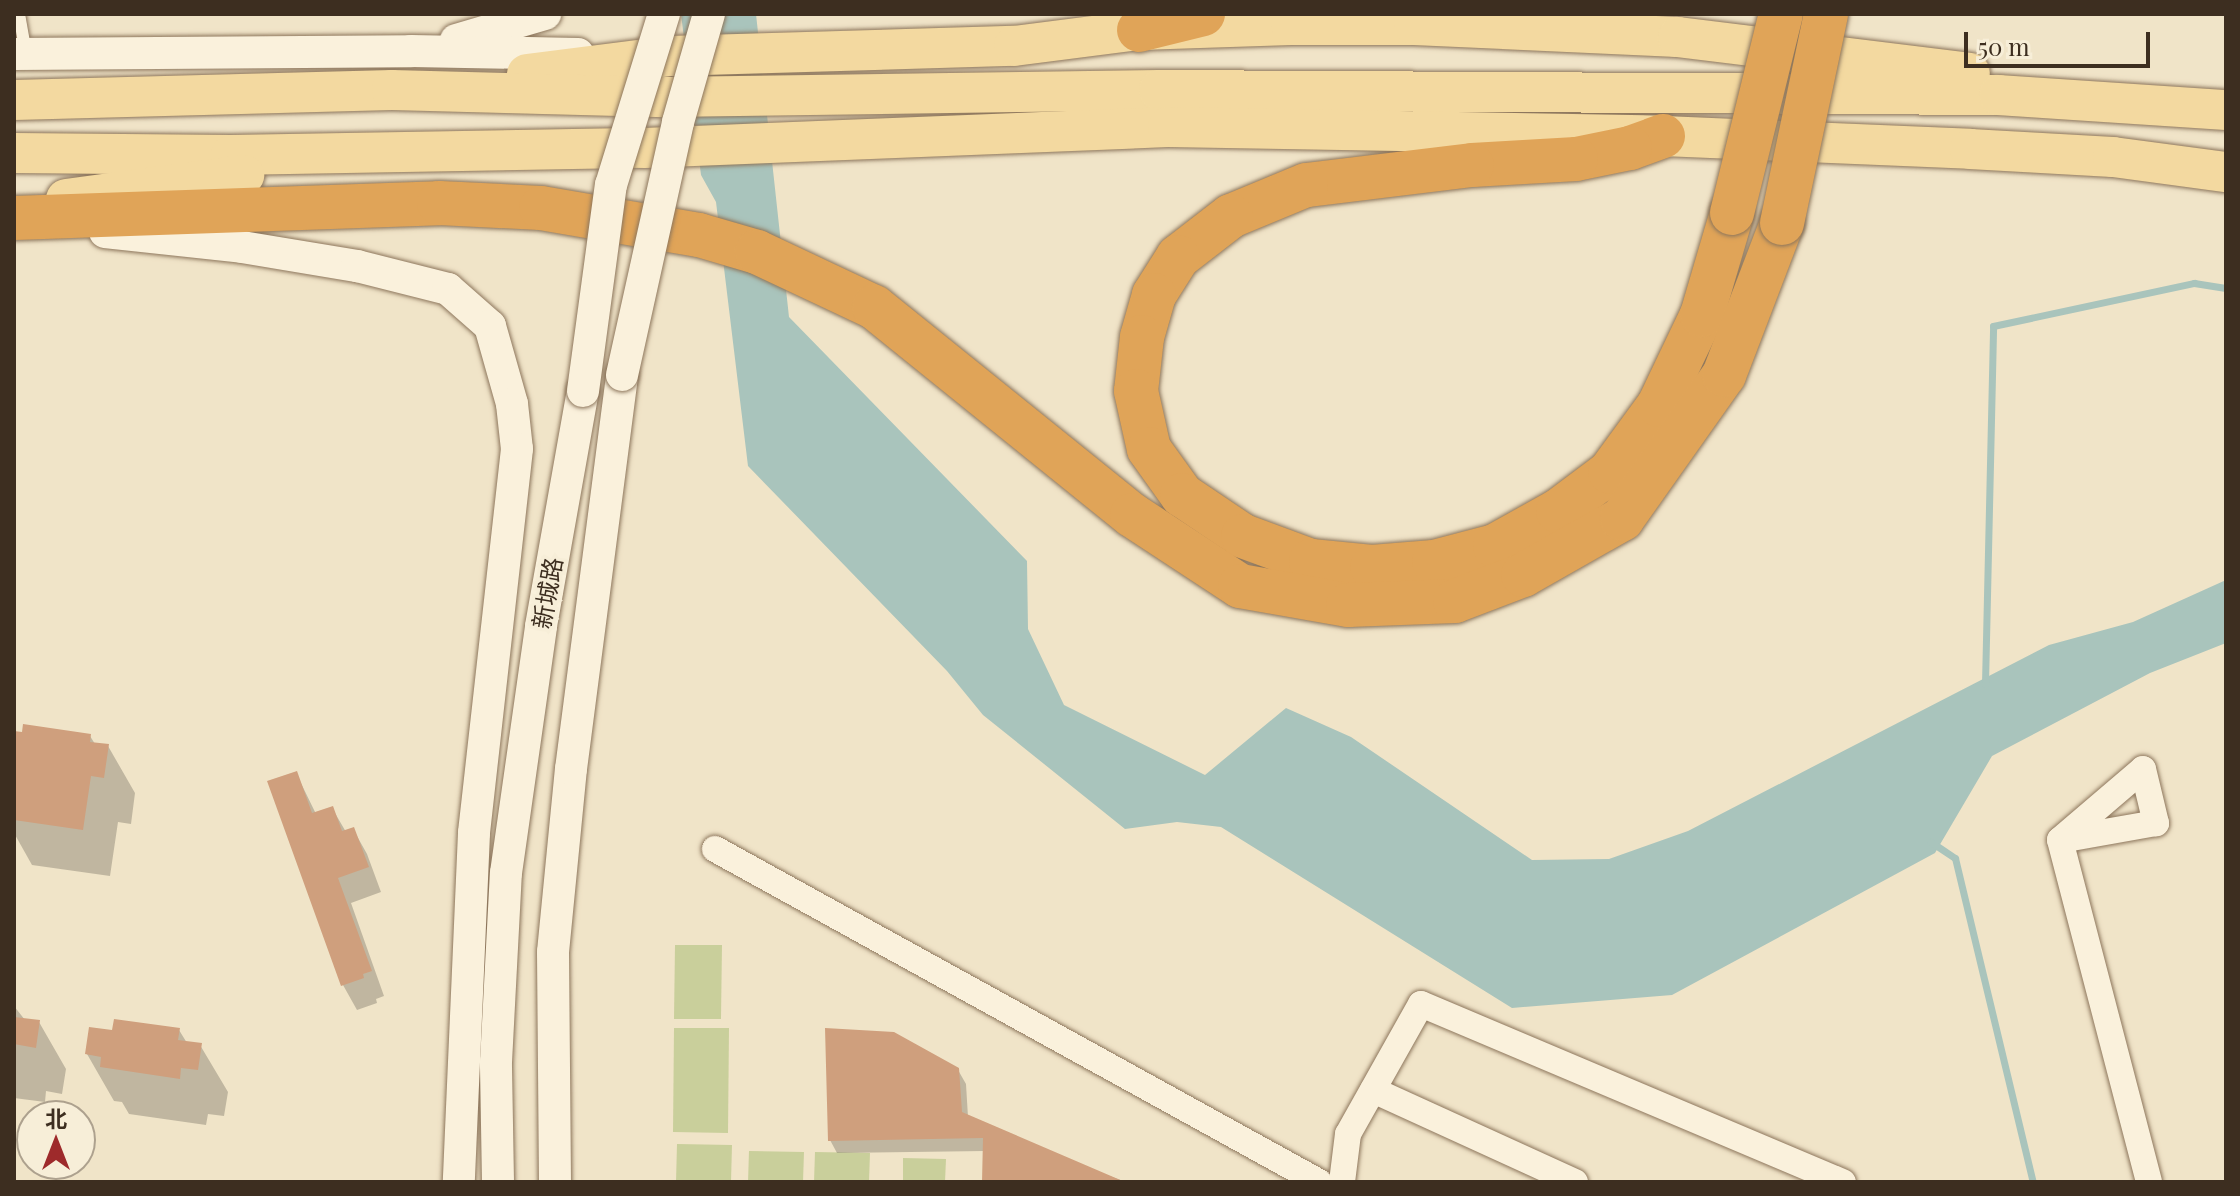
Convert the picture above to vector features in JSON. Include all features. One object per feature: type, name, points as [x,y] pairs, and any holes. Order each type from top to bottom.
[{"type":"highway","points":[[1139,30],[1203,14]]},
{"type":"highway","points":[[1663,136],[1630,148],[1576,159],[1472,165],[1306,185],[1231,216],[1178,257],[1154,295],[1142,337],[1136,391],[1149,449],[1182,495],[1243,536],[1311,561],[1372,567],[1434,562],[1495,546],[1558,511],[1610,472],[1659,405],[1702,315],[1732,213],[1781,14]]},
{"type":"highway","points":[[14,218],[439,203],[541,208],[699,235],[757,252],[874,307],[1132,515],[1240,586],[1348,605],[1455,601],[1523,575],[1622,519],[1724,375],[1782,223],[1826,14]]},
{"type":"main road","points":[[392,90],[669,56],[1014,46],[1139,30],[1414,25],[1678,37],[2226,108]]},
{"type":"main road","points":[[14,100],[392,90],[666,97],[1159,90],[1983,95],[2226,108]]},
{"type":"main road","points":[[14,153],[644,148],[1168,127],[1663,136],[2113,157],[2226,172]]},
{"type":"main road","points":[[14,206],[418,152]]},
{"type":"street","points":[[411,51],[545,14]]},
{"type":"street","name":"新城路","points":[[498,1182],[496,1062],[506,873],[534,672],[583,391],[611,185],[664,14]]},
{"type":"street","name":"新城路","points":[[555,1182],[553,952],[571,769],[618,406],[678,122],[709,14]]},
{"type":"street","points":[[20,54],[411,51],[669,56]]},
{"type":"street","points":[[14,228],[129,233],[357,266],[448,289],[490,326],[512,404],[517,449],[474,833],[459,1182]]},
{"type":"street","points":[[2060,840],[2149,1182]]},
{"type":"street","points":[[715,849],[1319,1182]]},
{"type":"street","points":[[1342,1182],[1348,1134],[1421,1004],[1843,1182]]},
{"type":"street","points":[[1373,1090],[1575,1182]]},
{"type":"lane","points":[[19,14],[20,54]]},
{"type":"green space","points":[[675,945],[722,945],[721,1019],[674,1019]]},
{"type":"green space","points":[[674,1028],[729,1028],[728,1133],[673,1132]]},
{"type":"green space","points":[[677,1144],[732,1145],[731,1182],[676,1182]]},
{"type":"green space","points":[[749,1151],[804,1152],[803,1182],[748,1182]]},
{"type":"green space","points":[[815,1152],[870,1153],[869,1182],[814,1182]]},
{"type":"green space","points":[[903,1158],[946,1159],[945,1182],[903,1182]]},
{"type":"water","points":[[681,14],[756,14],[789,317],[1027,561],[1028,629],[1064,705],[1205,775],[1286,708],[1351,737],[1532,860],[1609,859],[1688,831],[2049,645],[2133,622],[2226,580],[2226,643],[2150,673],[1992,756],[1935,853],[1672,995],[1512,1008],[1221,827],[1177,822],[1125,829],[983,715],[947,671],[748,466],[716,202],[701,175]]},
{"type":"building","points":[[23,724],[91,734],[90,742],[109,744],[104,778],[91,776],[83,830],[14,820],[14,731],[22,732]]},
{"type":"building","points":[[297,771],[312,813],[333,806],[342,831],[354,827],[369,867],[338,878],[372,971],[363,974],[364,978],[341,986],[267,781]]},
{"type":"building","points":[[14,1017],[40,1020],[36,1048],[14,1044]]},
{"type":"building","points":[[114,1019],[180,1028],[178,1040],[202,1043],[198,1070],[181,1068],[180,1079],[100,1067],[101,1057],[85,1054],[89,1027],[112,1030]]},
{"type":"building","points":[[825,1028],[894,1032],[959,1068],[962,1112],[1125,1182],[982,1182],[983,1138],[828,1141]]},
{"type":"waterway","points":[[1985,684],[1993,326],[2194,283],[2226,288]]},
{"type":"waterway","points":[[1931,842],[1955,858],[2033,1182]]}]
